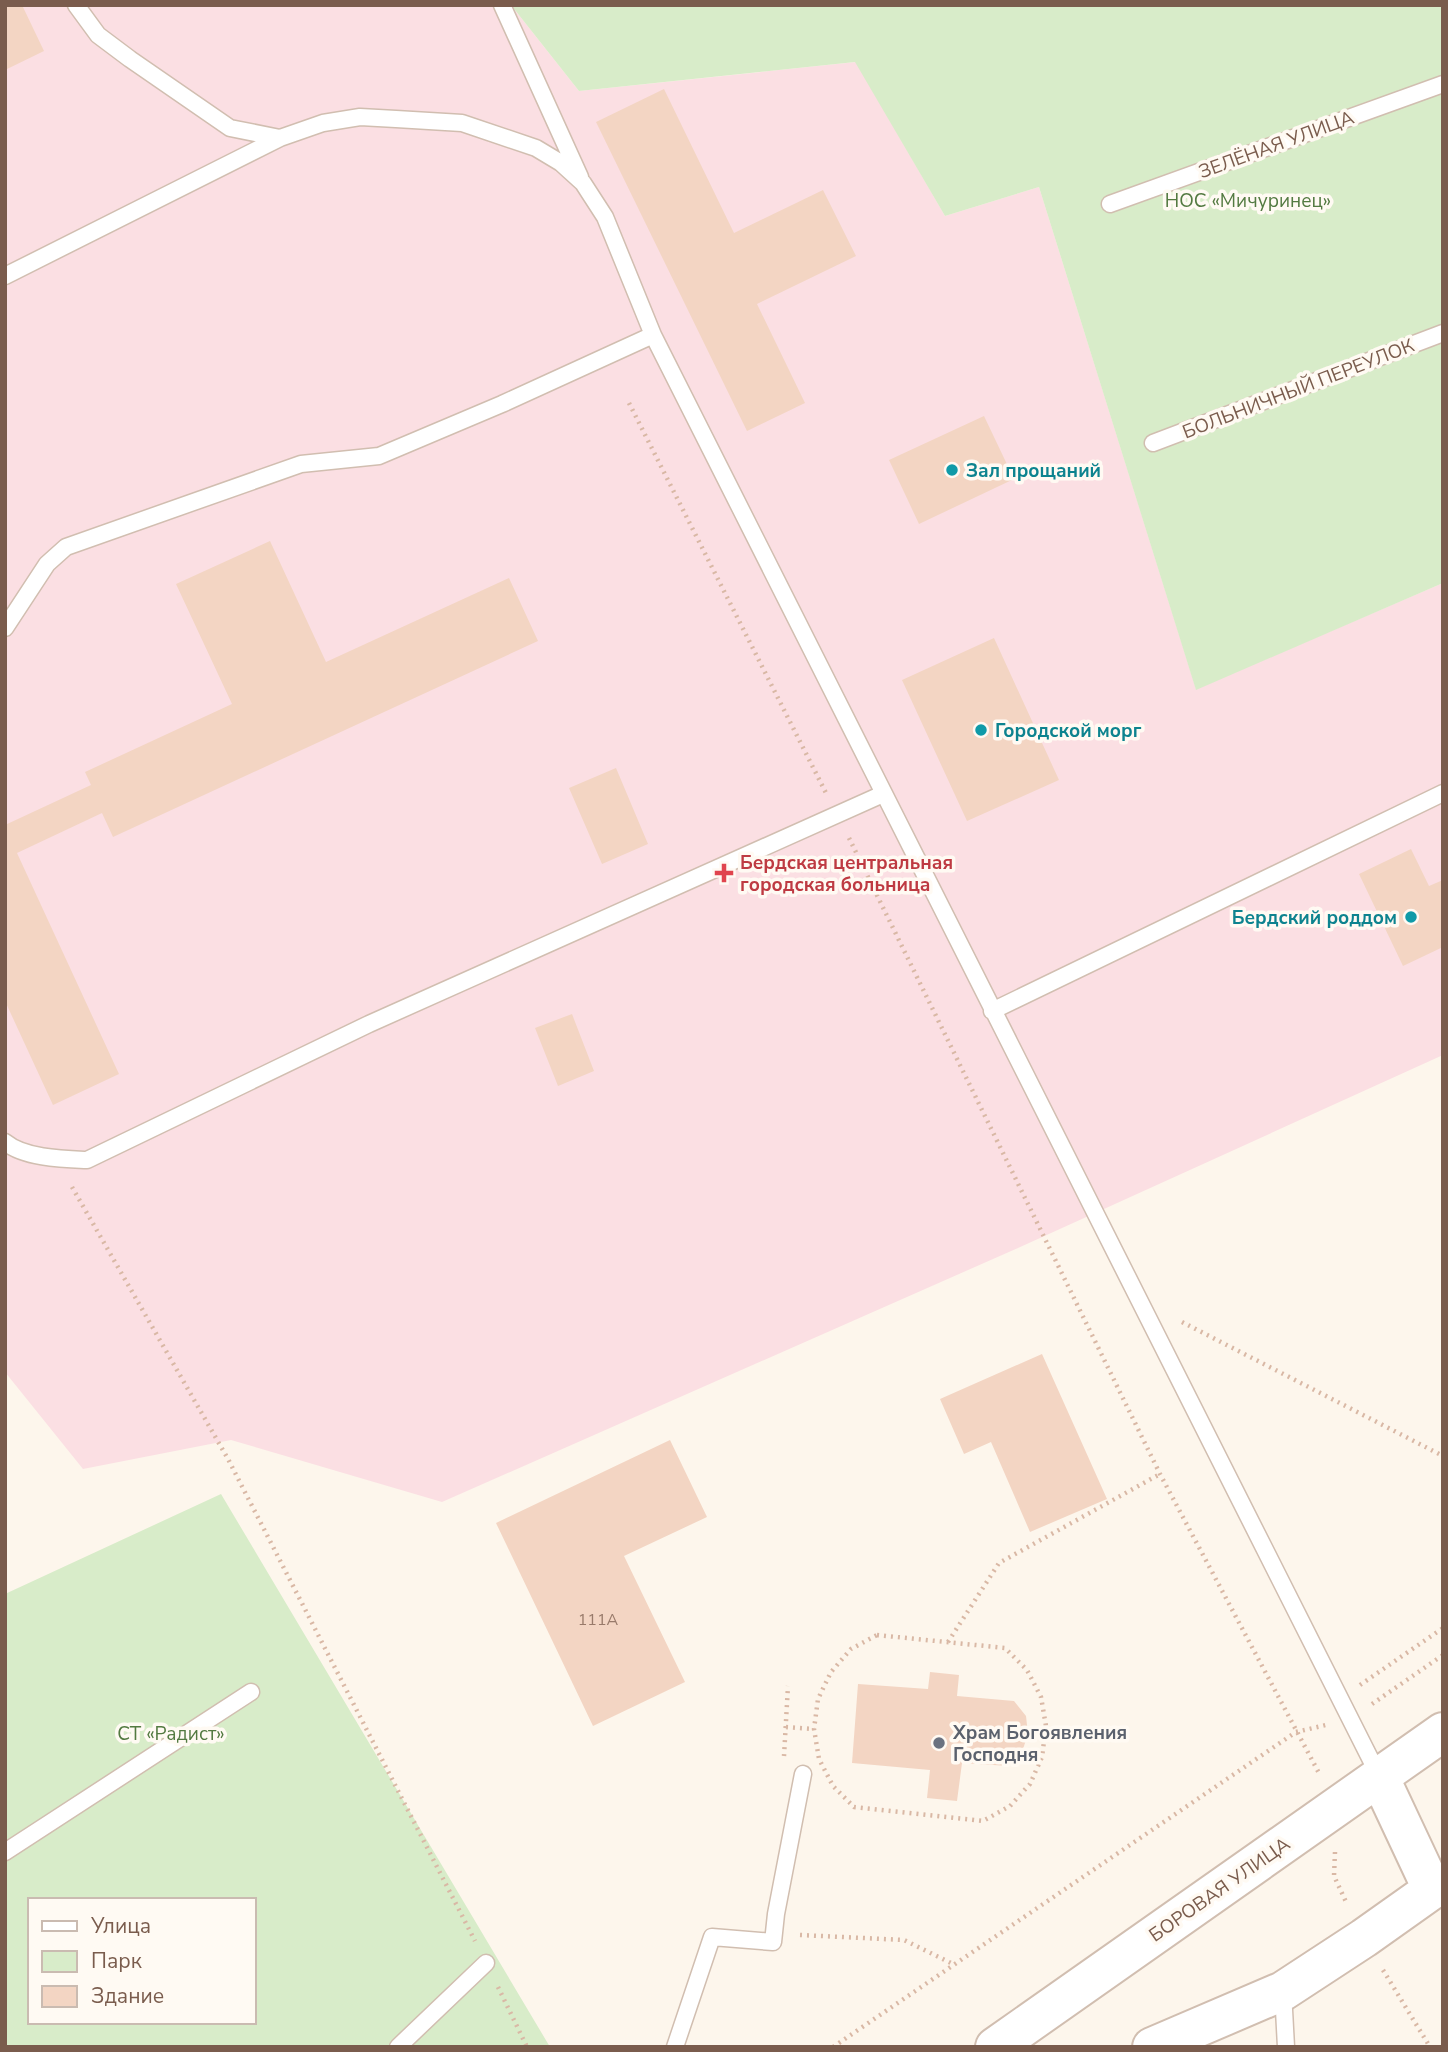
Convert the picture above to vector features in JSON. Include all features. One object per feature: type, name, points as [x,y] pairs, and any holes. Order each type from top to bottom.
[{"type":"street","name":"БОРОВАЯ УЛИЦА","points":[[995,2047],[1443,1732]]},
{"type":"street","points":[[1152,2047],[1283,1991],[1437,1886],[1379,1776]]},
{"type":"lane","points":[[76,5],[98,35],[230,128],[280,138]]},
{"type":"lane","points":[[502,5],[583,183],[606,217],[653,335],[1379,1776]]},
{"type":"lane","name":"ЗЕЛЁНАЯ УЛИЦА","points":[[1110,204],[1443,84]]},
{"type":"lane","points":[[5,276],[280,138],[323,123],[360,117],[462,124],[536,148],[561,163],[583,183]]},
{"type":"lane","name":"БОЛЬНИЧНЫЙ ПЕРЕУЛОК","points":[[1153,443],[1443,333]]},
{"type":"lane","points":[[5,628],[47,564],[66,547],[301,464],[379,456],[502,404],[653,335]]},
{"type":"lane","points":[[992,1010],[1443,793]]},
{"type":"lane","points":[[5,1142],[12,1147],[55,1159],[87,1160],[369,1024],[883,794]]},
{"type":"lane","points":[[5,1852],[251,1692]]},
{"type":"lane","points":[[675,2047],[712,1937],[773,1942],[803,1774]]},
{"type":"lane","points":[[398,2047],[486,1963]]},
{"type":"lane","points":[[1283,1991],[1285,2046]]},
{"type":"path","points":[[629,403],[838,816],[1160,1474],[1337,1806]]},
{"type":"path","points":[[55,1159],[102,1236],[228,1459],[527,2047]]},
{"type":"path","points":[[1138,1300],[1443,1456]]},
{"type":"path","points":[[948,1642],[999,1563],[1160,1474]]},
{"type":"path","points":[[1339,1699],[1443,1628]]},
{"type":"path","points":[[877,1635],[1005,1648],[1027,1670],[1041,1697],[1046,1726],[1042,1757],[1030,1784],[1010,1806],[983,1821],[854,1807],[833,1786],[819,1759],[814,1729],[818,1699],[831,1672],[851,1649],[877,1635]]},
{"type":"path","points":[[832,2047],[1296,1732],[1350,1720],[1443,1655]]},
{"type":"path","points":[[784,1767],[788,1686]]},
{"type":"path","points":[[786,1727],[814,1729]]},
{"type":"path","points":[[776,1914],[777,1934],[904,1940],[954,1964]]},
{"type":"shaded area","name":"Бердская центральная городская больница","points":[[5,5],[511,5],[579,91],[856,62],[945,216],[1039,187],[1196,689],[1443,583],[1443,1055],[1018,1248],[442,1502],[231,1440],[83,1469],[5,1372]]},
{"type":"green space","name":"НОС «Мичуринец»","points":[[511,5],[1443,5],[1443,583],[1196,690],[1039,187],[945,216],[855,62],[579,91]]},
{"type":"green space","name":"СТ «Радист»","points":[[221,1494],[550,2047],[5,2047],[5,1594]]},
{"type":"building","points":[[5,5],[22,5],[44,51],[5,70]]},
{"type":"building","points":[[664,89],[734,233],[823,190],[856,256],[757,304],[805,403],[747,431],[596,122]]},
{"type":"building","name":"Зал прощаний","points":[[984,416],[1014,479],[919,524],[889,460]]},
{"type":"building","points":[[270,541],[326,662],[509,578],[538,641],[113,837],[102,813],[17,853],[119,1074],[53,1105],[5,1001],[5,825],[91,785],[85,772],[232,704],[176,584]]},
{"type":"building","name":"Городской морг","points":[[994,638],[1059,780],[967,821],[902,680]]},
{"type":"building","points":[[616,768],[648,844],[602,864],[569,788]]},
{"type":"building","name":"Бердский роддом","points":[[1411,849],[1429,886],[1443,880],[1443,947],[1403,966],[1359,874]]},
{"type":"building","points":[[572,1014],[594,1071],[558,1086],[535,1028]]},
{"type":"building","points":[[1042,1354],[1107,1499],[1030,1532],[991,1442],[964,1454],[940,1399]]},
{"type":"building","points":[[670,1440],[707,1517],[624,1556],[685,1682],[593,1726],[496,1523]]},
{"type":"building","name":"Храм Богоявления Господня","points":[[930,1672],[959,1675],[957,1696],[1014,1701],[1026,1716],[1028,1734],[1022,1752],[1009,1766],[962,1763],[957,1801],[927,1798],[930,1770],[852,1763],[858,1684],[928,1689]]},
{"type":"place","name":"Зал прощаний","points":[[952,470]]},
{"type":"place","name":"Городской морг","points":[[981,730]]},
{"type":"place","name":"Бердская центральная городская больница","points":[[724,873]]},
{"type":"place","name":"Бердский роддом","points":[[1411,917]]},
{"type":"place","name":"Храм Богоявления Господня","points":[[939,1743]]}]
